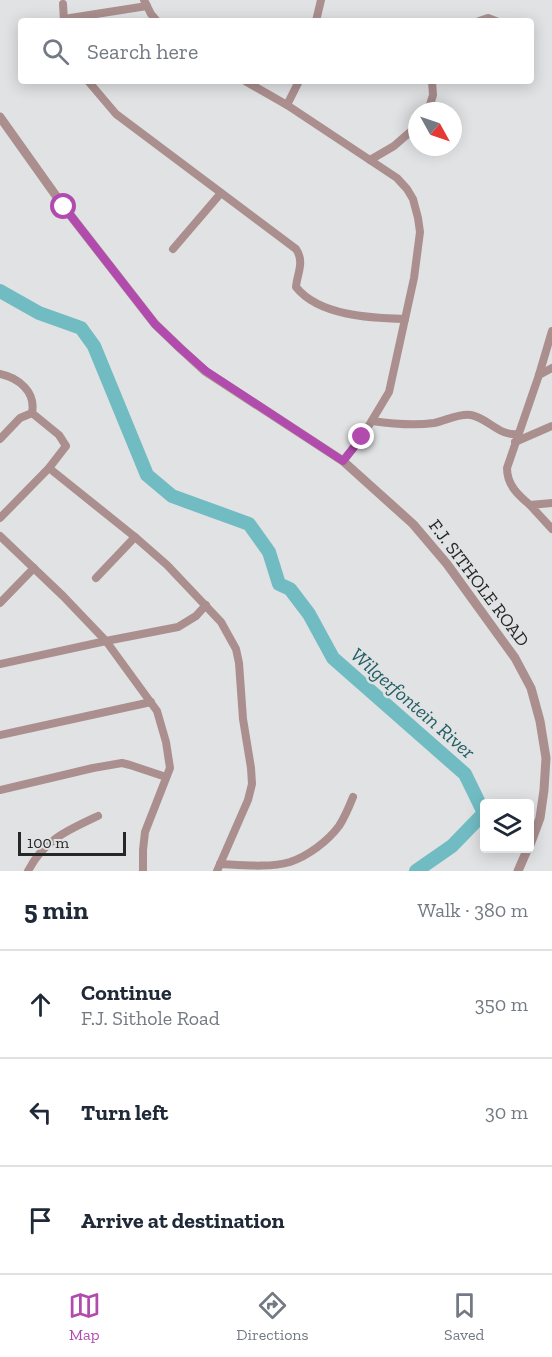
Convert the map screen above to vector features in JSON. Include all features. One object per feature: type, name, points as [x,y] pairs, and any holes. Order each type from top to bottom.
[{"type":"street","points":[[317,18],[321,0]]},
{"type":"street","points":[[74,18],[146,3],[155,18]]},
{"type":"street","points":[[63,4],[64,18]]},
{"type":"street","points":[[91,84],[116,114],[298,251],[301,267],[296,287],[308,299],[320,305],[356,315],[405,319]]},
{"type":"street","points":[[250,84],[287,105],[397,177],[413,199],[418,218],[420,232],[414,278],[389,392],[362,437],[343,461]]},
{"type":"street","points":[[287,105],[297,84]]},
{"type":"street","points":[[431,102],[432,84]]},
{"type":"street","name":"F.J. SITHOLE ROAD","points":[[0,117],[64,207],[155,324],[206,371],[343,461],[413,524],[447,564],[515,658],[531,688],[540,721],[546,758],[540,818],[534,834]]},
{"type":"street","points":[[370,160],[394,146],[408,134]]},
{"type":"street","points":[[174,249],[221,193]]},
{"type":"street","points":[[552,331],[507,468],[507,475],[516,492],[552,529]]},
{"type":"street","points":[[539,375],[552,368]]},
{"type":"street","points":[[0,374],[25,387],[33,402],[32,413]]},
{"type":"street","points":[[0,439],[21,418],[32,413]]},
{"type":"street","points":[[0,518],[66,448],[66,444],[59,435],[32,413]]},
{"type":"street","points":[[372,421],[424,424],[467,414],[508,434],[518,434]]},
{"type":"street","points":[[515,442],[552,426]]},
{"type":"street","points":[[49,468],[135,537],[167,566],[221,622],[236,649],[252,784],[248,800],[219,867],[290,862],[305,855],[331,836],[339,826],[353,797]]},
{"type":"street","points":[[530,505],[552,503]]},
{"type":"street","points":[[0,536],[106,641],[157,711],[170,758],[170,768],[145,832],[142,850],[143,871]]},
{"type":"street","points":[[96,578],[135,537]]},
{"type":"street","points":[[0,603],[34,568]]},
{"type":"street","points":[[0,664],[178,627],[196,616],[206,605]]},
{"type":"street","points":[[0,735],[151,702]]},
{"type":"street","points":[[0,790],[93,768],[122,764],[166,777]]},
{"type":"street","points":[[28,871],[33,860],[51,841],[63,832],[98,816]]},
{"type":"street","name":"F.J. SITHOLE ROAD","points":[[518,871],[526,853]]},
{"type":"waterway","name":"Wilgerfontein River","points":[[0,291],[39,313],[81,328],[94,346],[147,475],[172,496],[249,524],[269,552],[279,584],[290,589],[309,614],[333,658],[465,774],[484,813],[452,846],[416,871]]},
{"type":"route","points":[[64,207],[155,324],[206,371],[343,461],[362,437]]}]
